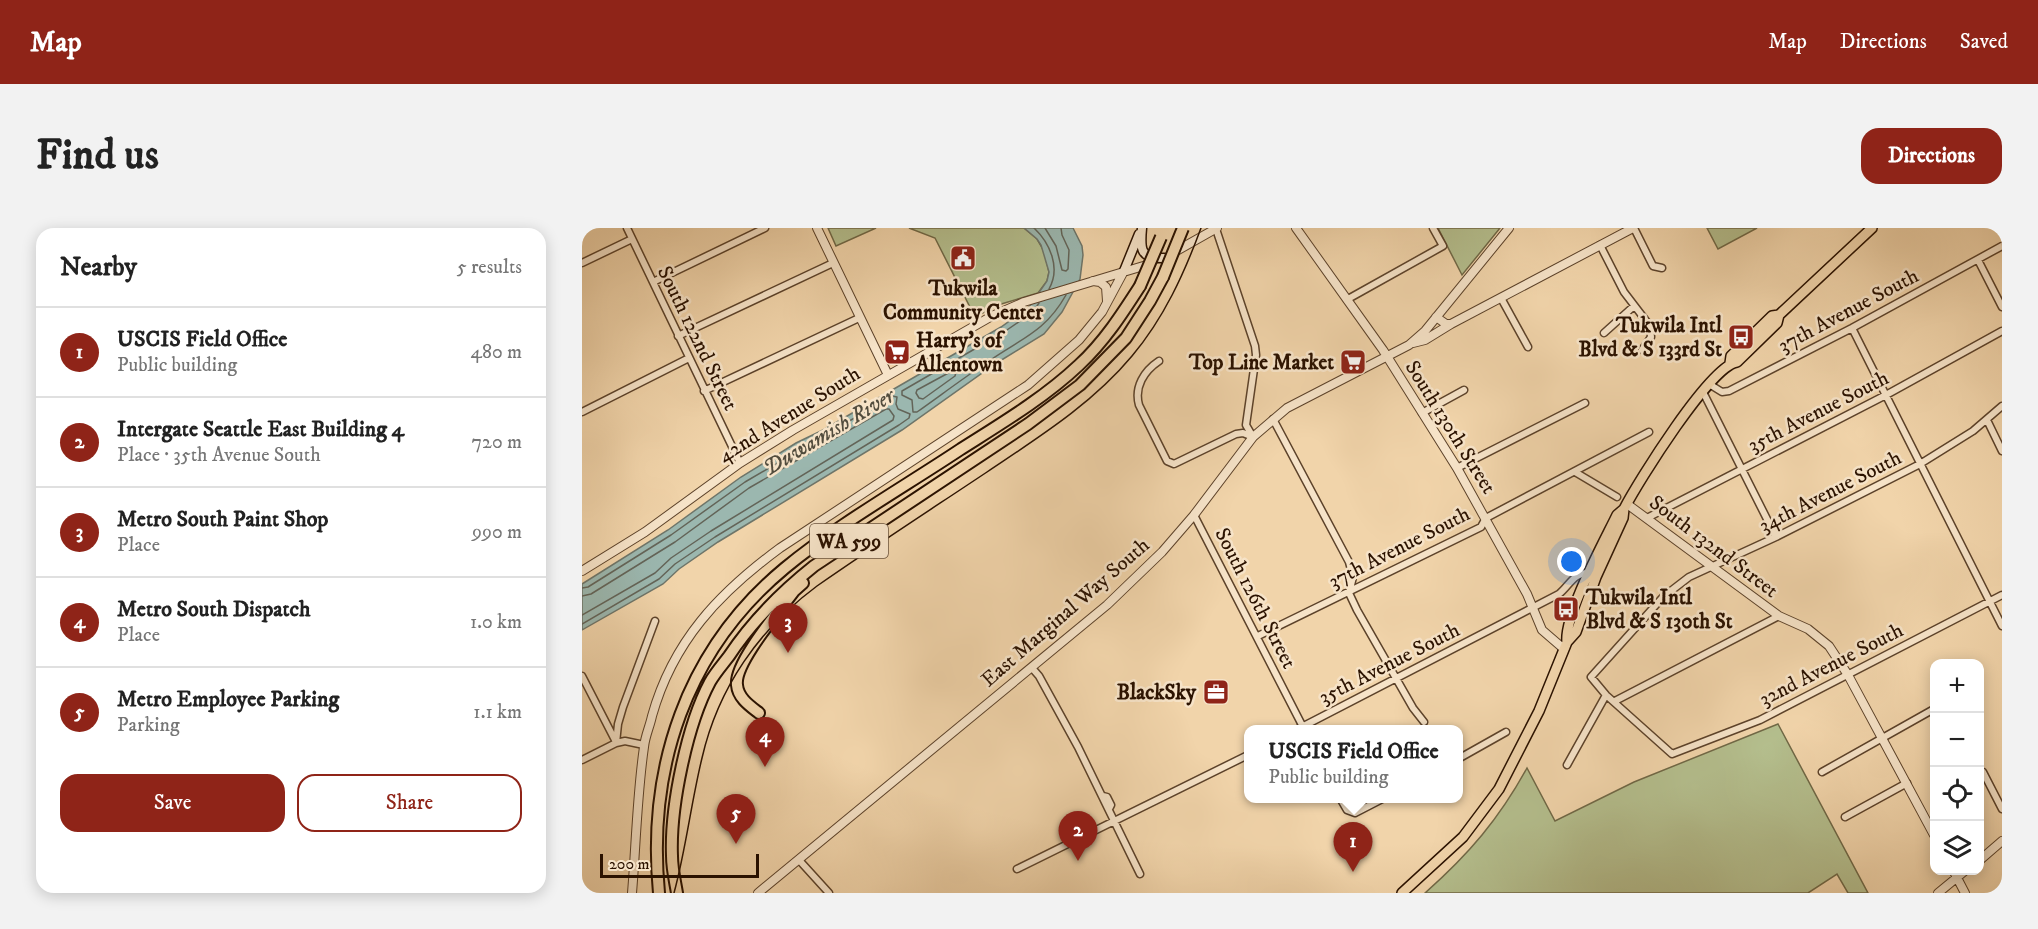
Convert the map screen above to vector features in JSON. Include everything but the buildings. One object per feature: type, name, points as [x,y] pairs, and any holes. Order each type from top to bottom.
[{"type":"highway","name":"WA 599","points":[[677,893],[672,856],[680,773],[692,729],[710,682],[747,628],[782,592],[841,547],[1028,424],[1080,385],[1126,338],[1163,277],[1183,228]]},
{"type":"highway","name":"WA 599","points":[[659,893],[657,827],[661,791],[674,734],[700,668],[746,605],[784,569],[819,543],[1063,380],[1094,350],[1140,286],[1163,232]]},
{"type":"highway","points":[[759,713],[745,702],[737,686],[737,675],[742,662],[795,591],[841,547]]},
{"type":"main road","points":[[1142,228],[1141,241],[1146,255],[1149,258],[1164,258]]},
{"type":"main road","points":[[1124,271],[1142,228]]},
{"type":"main road","points":[[1565,645],[1565,631],[1589,573],[1617,515],[1625,507],[1665,442],[1706,388],[1730,363],[1737,362],[1777,323],[1779,315],[1872,228]]},
{"type":"main road","points":[[1402,893],[1463,837],[1499,789],[1539,711],[1565,645],[1576,632],[1596,577],[1623,518],[1625,507]]},
{"type":"street","name":"South 122nd Street","points":[[627,228],[740,463]]},
{"type":"street","points":[[653,282],[765,228]]},
{"type":"street","points":[[817,228],[888,375]]},
{"type":"street","points":[[1091,281],[1142,268],[1217,228],[1255,346],[1256,355],[1246,425],[1253,437]]},
{"type":"street","name":"South 130th Street","points":[[1296,228],[1387,356],[1457,468],[1486,518],[1542,630],[1565,645]]},
{"type":"street","points":[[1348,299],[1443,246],[1433,228]]},
{"type":"street","name":"East Marginal Way South","points":[[758,893],[1113,600],[1162,552],[1194,515],[1253,437],[1273,419],[1287,408],[1409,345],[1425,331],[1509,228]]},
{"type":"street","points":[[1409,345],[1425,340],[1501,297],[1633,228],[1653,266],[1662,268]]},
{"type":"street","points":[[582,262],[632,238]]},
{"type":"street","points":[[1600,245],[1624,292],[1647,319],[1651,331],[1649,342],[1642,350]]},
{"type":"street","name":"37th Avenue South","points":[[1706,388],[1722,392],[1729,391],[1852,328],[2002,246]]},
{"type":"street","points":[[1978,260],[2002,307]]},
{"type":"street","points":[[678,336],[833,262]]},
{"type":"street","points":[[632,893],[644,745],[666,678],[678,655],[704,617],[745,574],[807,530],[1028,385],[1079,339],[1107,303],[1124,271]]},
{"type":"street","points":[[1091,281],[1100,282],[1106,287],[1107,303]]},
{"type":"street","name":"42nd Avenue South","points":[[582,571],[645,532],[740,463],[888,375],[992,316],[1024,302],[1091,281]]},
{"type":"street","points":[[1501,297],[1528,348]]},
{"type":"street","points":[[1604,333],[1634,306]]},
{"type":"street","points":[[1436,317],[1446,324],[1451,324]]},
{"type":"street","points":[[704,391],[860,318]]},
{"type":"street","points":[[1852,328],[2002,626]]},
{"type":"street","name":"35th Avenue South","points":[[1647,518],[1886,395],[2002,331]]},
{"type":"street","points":[[582,412],[689,358]]},
{"type":"street","points":[[1159,361],[1148,369],[1140,384],[1137,398],[1167,461],[1174,464],[1236,434],[1243,433],[1253,437]]},
{"type":"street","points":[[1706,388],[1776,537]]},
{"type":"street","points":[[1422,413],[1464,390]]},
{"type":"street","points":[[1457,468],[1585,403]]},
{"type":"street","name":"34th Avenue South","points":[[1606,695],[1592,681],[1592,674],[1663,597],[1689,577],[1776,537],[1920,464],[1957,443],[2002,406]]},
{"type":"street","points":[[1273,419],[1353,570],[1349,593],[1395,679],[1424,722]]},
{"type":"street","points":[[1987,420],[2002,451]]},
{"type":"street","name":"37th Avenue South","points":[[1258,636],[1481,527],[1486,518],[1649,432]]},
{"type":"street","name":"South 132nd Street","points":[[1575,472],[1617,497]]},
{"type":"street","name":"South 132nd Street","points":[[1625,507],[1647,518],[1779,616],[1821,637],[1848,675],[1930,826]]},
{"type":"street","name":"South 126th Street","points":[[1194,515],[1258,636],[1302,725]]},
{"type":"street","name":"35th Avenue South","points":[[1309,725],[1559,594],[1576,575],[1582,572],[1589,573]]},
{"type":"street","name":"32nd Avenue South","points":[[1615,701],[1672,754],[1760,720],[2002,595]]},
{"type":"street","points":[[1567,765],[1606,695],[1615,701],[1779,616]]},
{"type":"street","points":[[616,743],[623,707],[655,621]]},
{"type":"street","points":[[1032,668],[1039,676],[1103,796],[1102,799],[1140,874]]},
{"type":"street","points":[[582,676],[616,743]]},
{"type":"street","points":[[582,696],[590,692]]},
{"type":"street","points":[[1822,772],[1930,713]]},
{"type":"street","points":[[1463,756],[1506,732]]},
{"type":"street","points":[[582,760],[624,741],[644,745]]},
{"type":"street","points":[[1017,869],[1244,757]]},
{"type":"street","points":[[1984,774],[2002,809]]},
{"type":"street","points":[[1845,817],[1907,783]]},
{"type":"street","points":[[1342,803],[1351,812],[1360,811],[1375,803]]},
{"type":"street","points":[[1984,857],[2002,842]]},
{"type":"street","points":[[799,860],[829,893]]},
{"type":"street","points":[[1938,893],[1954,875]]},
{"type":"street","points":[[1956,875],[1965,893]]},
{"type":"green space","points":[[828,228],[876,228],[836,246]]},
{"type":"green space","points":[[909,228],[1024,228],[1037,239],[1044,251],[1049,272],[1047,281],[1038,293],[998,305],[975,317],[935,238]]},
{"type":"green space","points":[[1438,228],[1500,228],[1462,275]]},
{"type":"green space","points":[[1707,228],[1757,228],[1718,249]]},
{"type":"green space","points":[[1778,724],[1868,893],[1848,893],[1837,874],[1808,893],[1425,893],[1482,835],[1505,804],[1527,768],[1555,821],[1634,782]]},
{"type":"water","name":"Duwamish River","points":[[1024,228],[1073,228],[1082,246],[1080,279],[1062,312],[1044,334],[995,364],[902,430],[718,542],[679,569],[663,584],[582,630],[582,584],[668,530],[741,477],[796,443],[823,430],[1001,327],[1029,307],[1047,281],[1049,272],[1041,245]]},
{"type":"tram line","points":[[674,893],[709,732],[730,684],[759,641],[777,621],[817,586],[1045,433],[1100,389],[1132,356],[1154,326],[1180,279],[1201,228]]},
{"type":"place","name":"Tukwila Community Center","points":[[963,258]]},
{"type":"place","name":"Tukwila Intl Blvd & S 133rd St","points":[[1741,337]]},
{"type":"place","name":"Harry's of Allentown","points":[[897,352]]},
{"type":"place","name":"Top Line Market","points":[[1353,362]]},
{"type":"place","name":"Tukwila Intl Blvd & S 130th St","points":[[1566,609]]},
{"type":"place","name":"Metro South Paint Shop","points":[[788,653]]},
{"type":"place","name":"BlackSky","points":[[1216,692]]},
{"type":"place","name":"Metro South Dispatch","points":[[765,767]]},
{"type":"place","name":"Metro Employee Parking","points":[[736,844]]},
{"type":"place","name":"Intergate Seattle East Building 4","points":[[1078,861]]},
{"type":"place","name":"USCIS Field Office","points":[[1353,872]]}]
